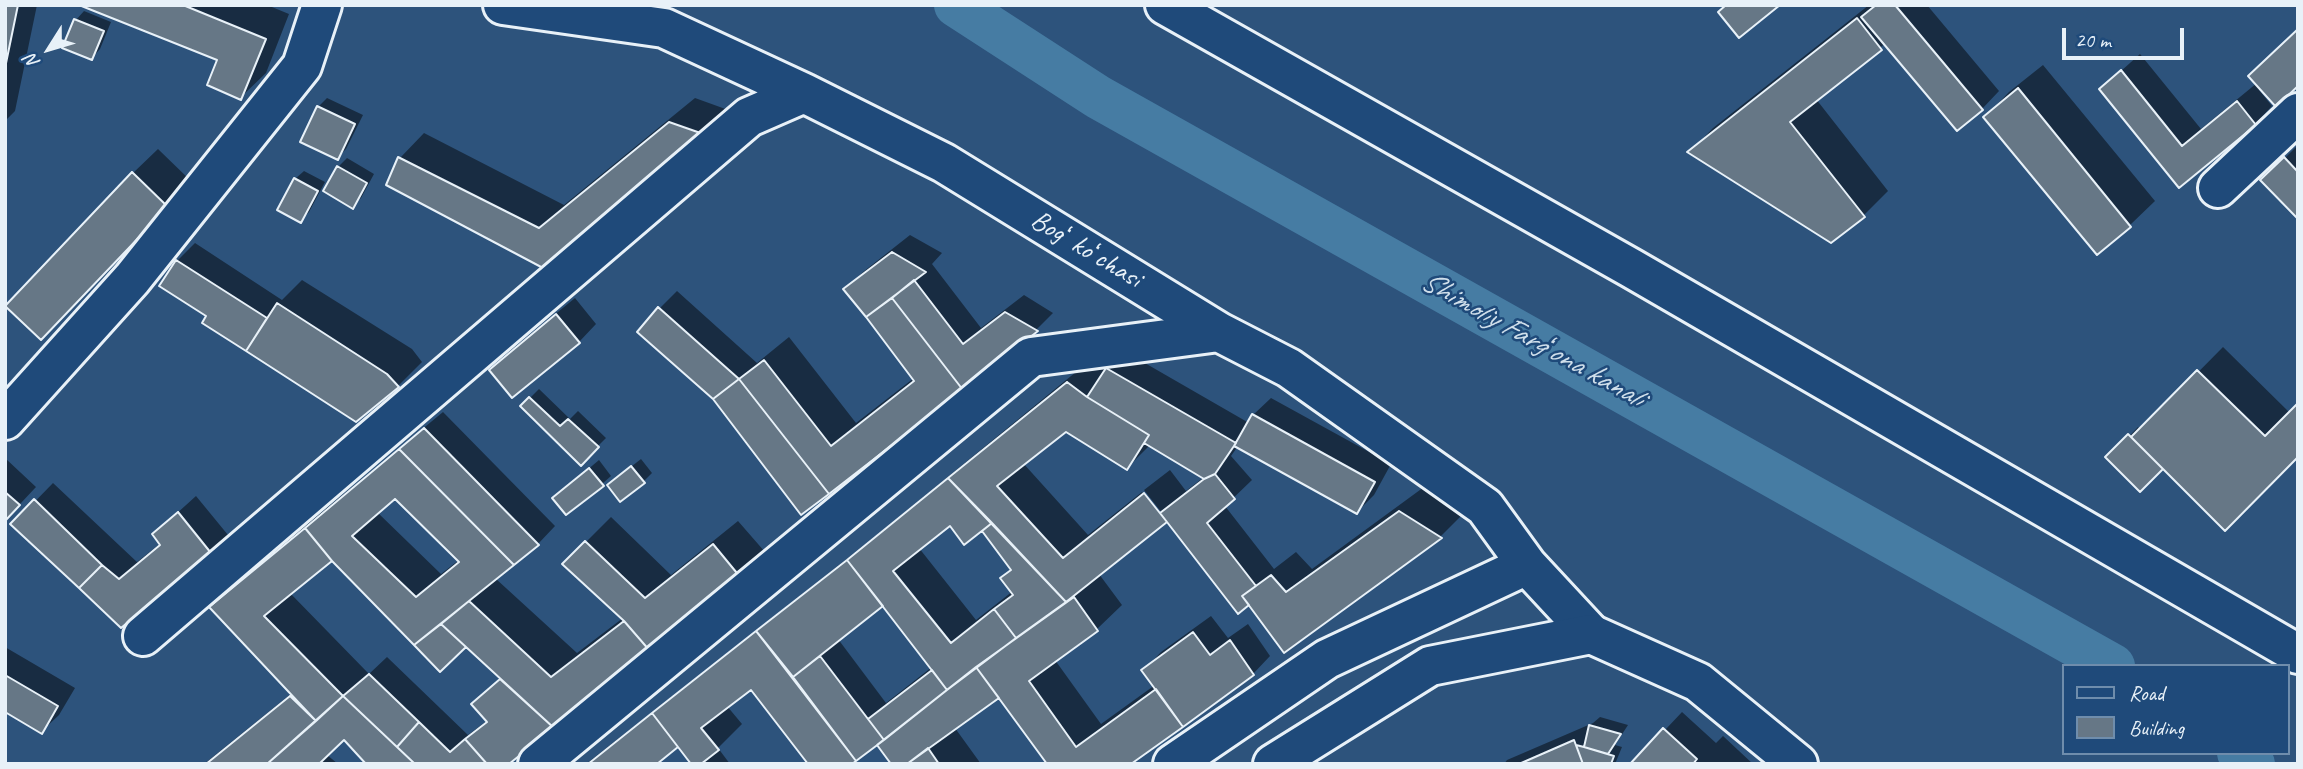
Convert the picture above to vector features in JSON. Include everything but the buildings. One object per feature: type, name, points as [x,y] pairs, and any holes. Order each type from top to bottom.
[{"type":"street","points":[[5,420],[132,279],[302,66],[322,5]]},
{"type":"street","name":"Bogʻ koʻchasi","points":[[503,5],[664,28],[804,93],[944,163],[1219,332],[1289,368],[1485,507],[1527,565],[1591,634]]},
{"type":"street","points":[[1165,5],[1631,268],[2298,654]]},
{"type":"street","points":[[143,636],[749,117],[804,93]]},
{"type":"street","points":[[2218,188],[2298,113]]},
{"type":"street","points":[[538,764],[1031,357],[1219,332]]},
{"type":"street","points":[[1173,764],[1327,659],[1527,565]]},
{"type":"street","points":[[1273,764],[1430,666],[1591,634],[1698,682],[1798,764]]},
{"type":"waterway","name":"Shimoliy Fargʻona kanali","points":[[956,5],[1098,97],[2109,664]]},
{"type":"waterway","name":"Shimoliy Fargʻona kanali","points":[[2242,755],[2253,764]]}]
